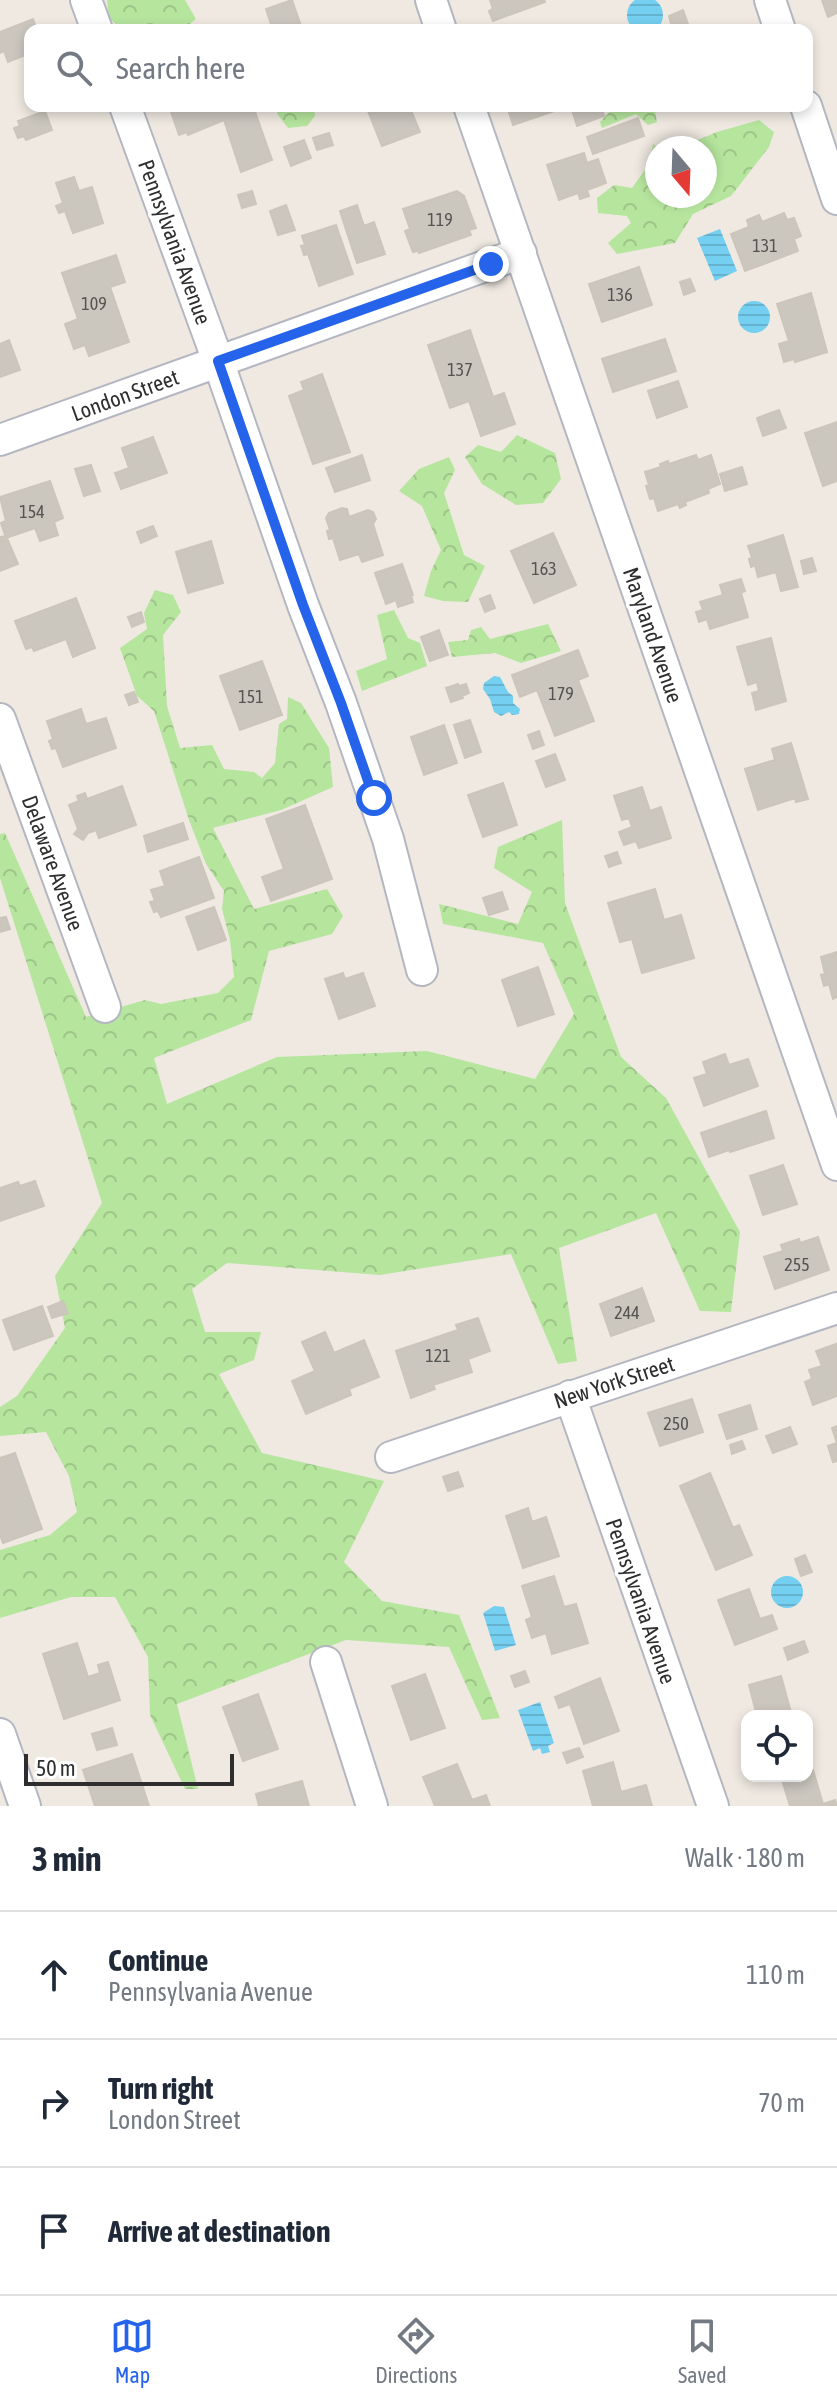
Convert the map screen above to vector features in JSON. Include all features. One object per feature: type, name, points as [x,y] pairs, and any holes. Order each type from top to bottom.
[{"type":"street","points":[[86,0],[95,24]]},
{"type":"street","points":[[431,0],[439,24]]},
{"type":"street","points":[[770,0],[778,24]]},
{"type":"street","name":"Pennsylvania Avenue","points":[[127,112],[388,839],[422,970]]},
{"type":"street","name":"Maryland Avenue","points":[[471,112],[837,1165]]},
{"type":"street","points":[[808,112],[837,199]]},
{"type":"street","name":"London Street","points":[[0,440],[521,253]]},
{"type":"street","name":"Delaware Avenue","points":[[0,719],[105,1007]]},
{"type":"street","name":"New York Street","points":[[391,1457],[837,1308]]},
{"type":"street","name":"Pennsylvania Avenue","points":[[570,1396],[713,1806]]},
{"type":"street","points":[[326,1662],[372,1806]]},
{"type":"street","points":[[0,1734],[25,1806]]},
{"type":"green space","points":[[107,0],[185,0],[196,19],[190,24],[116,24],[109,18]]},
{"type":"green space","points":[[277,112],[315,112],[315,116],[307,126],[288,128]]},
{"type":"green space","points":[[609,112],[655,112],[657,122],[648,125],[636,114],[602,128],[600,122]]},
{"type":"green space","points":[[759,120],[774,132],[769,147],[731,196],[717,203],[717,136],[707,136]]},
{"type":"green space","points":[[645,170],[645,208],[706,208],[693,214],[675,243],[617,254],[608,243],[631,223],[627,216],[598,213],[597,198],[614,185],[632,188]]},
{"type":"green space","points":[[517,435],[555,453],[561,479],[543,503],[516,505],[482,484],[465,457],[478,445],[501,452]]},
{"type":"green space","points":[[449,457],[455,470],[444,493],[464,555],[485,566],[468,602],[424,596],[441,550],[422,506],[399,491],[419,469]]},
{"type":"green space","points":[[155,590],[173,595],[181,612],[163,635],[167,706],[180,748],[212,745],[224,769],[254,772],[262,778],[275,763],[279,724],[287,719],[288,697],[301,703],[329,748],[333,787],[281,810],[213,828],[254,909],[327,889],[343,916],[332,934],[269,951],[251,1020],[154,1058],[167,1104],[277,1057],[427,1051],[535,1079],[574,1014],[543,943],[443,924],[439,904],[518,924],[532,892],[494,868],[498,847],[562,820],[565,903],[621,1057],[666,1098],[740,1232],[731,1312],[700,1311],[656,1213],[559,1248],[577,1361],[558,1364],[511,1254],[380,1275],[227,1263],[192,1289],[205,1332],[261,1332],[254,1360],[219,1374],[262,1453],[384,1481],[344,1562],[382,1601],[459,1615],[500,1718],[482,1720],[449,1647],[346,1640],[177,1704],[198,1789],[185,1789],[150,1715],[148,1657],[115,1597],[71,1597],[0,1618],[0,1550],[50,1535],[77,1512],[69,1476],[46,1432],[0,1436],[0,1407],[17,1396],[65,1328],[55,1276],[102,1203],[0,878],[0,834],[5,833],[86,1017],[145,1000],[161,1004],[218,993],[234,977],[230,940],[222,909],[224,891],[206,864],[154,711],[137,696],[120,648],[147,629],[144,613]]},
{"type":"green space","points":[[394,610],[408,638],[420,643],[427,666],[362,691],[356,671],[387,659],[377,615]]},
{"type":"green space","points":[[548,624],[561,651],[521,663],[495,653],[452,657],[448,642],[468,640],[471,630],[481,627],[490,639]]},
{"type":"water","points":[[638,-1],[652,-1],[663,15],[659,24],[629,22],[629,8]]},
{"type":"water","points":[[720,229],[737,271],[715,281],[697,238]]},
{"type":"water","points":[[754,301],[765,306],[770,317],[765,328],[754,333],[743,328],[738,317],[743,306]]},
{"type":"water","points":[[494,676],[500,677],[513,696],[513,703],[520,709],[519,714],[509,712],[501,716],[494,712],[483,689],[484,683]]},
{"type":"water","points":[[787,1576],[798,1581],[803,1592],[798,1603],[787,1608],[776,1603],[771,1592],[776,1581]]},
{"type":"water","points":[[494,1606],[504,1607],[516,1645],[495,1651],[483,1613]]},
{"type":"water","points":[[540,1702],[554,1743],[548,1746],[550,1752],[542,1754],[540,1748],[533,1751],[518,1710]]},
{"type":"building","points":[[292,0],[300,24],[271,24],[266,9]]},
{"type":"building","points":[[490,0],[545,2],[493,21],[489,11],[493,9]]},
{"type":"building","points":[[822,0],[837,0],[837,13],[828,17]]},
{"type":"building","points":[[683,10],[688,24],[671,24],[669,16]]},
{"type":"building","points":[[33,19],[35,24],[24,24],[24,55],[8,62],[4,51],[0,53],[0,32]]},
{"type":"building","points":[[45,112],[52,130],[26,140],[24,136],[18,138],[14,128],[20,126],[18,121]]},
{"type":"building","points":[[171,112],[255,112],[272,160],[241,172],[224,120],[188,135],[187,132],[179,135]]},
{"type":"building","points":[[368,112],[412,112],[420,132],[382,146]]},
{"type":"building","points":[[509,112],[551,112],[513,125]]},
{"type":"building","points":[[573,112],[603,112],[604,116],[577,126]]},
{"type":"building","points":[[638,118],[644,136],[593,154],[587,137]]},
{"type":"building","points":[[329,133],[333,145],[317,150],[313,138]]},
{"type":"building","points":[[304,140],[311,158],[291,166],[284,147]]},
{"type":"building","points":[[584,153],[587,163],[598,159],[606,183],[587,190],[589,196],[580,199],[578,193],[559,200],[547,165]]},
{"type":"building","points":[[74,177],[79,191],[92,187],[103,223],[73,233],[65,211],[59,213],[56,206],[63,203],[56,183]]},
{"type":"building","points":[[252,191],[256,204],[242,208],[238,195]]},
{"type":"building","points":[[457,191],[464,196],[476,228],[469,230],[471,235],[419,253],[413,252],[405,231],[410,229],[403,209]]},
{"type":"building","points":[[286,205],[295,230],[278,235],[270,211]]},
{"type":"building","points":[[357,205],[364,226],[374,222],[385,254],[357,263],[340,211]]},
{"type":"building","points":[[784,213],[787,220],[794,218],[801,236],[794,239],[798,251],[745,271],[731,234],[749,227],[747,220],[759,215],[762,222]]},
{"type":"building","points":[[336,225],[353,274],[319,286],[308,254],[304,255],[302,236]]},
{"type":"building","points":[[116,255],[125,282],[110,287],[129,342],[89,356],[85,345],[74,349],[65,324],[78,319],[62,273]]},
{"type":"building","points":[[639,267],[652,305],[602,322],[589,284]]},
{"type":"building","points":[[690,279],[695,291],[684,295],[680,282]]},
{"type":"building","points":[[811,293],[827,352],[795,362],[794,359],[784,362],[779,344],[789,341],[777,304]]},
{"type":"building","points":[[470,330],[493,397],[504,393],[515,424],[481,436],[469,401],[450,408],[428,345]]},
{"type":"building","points":[[665,339],[676,371],[613,392],[602,359]]},
{"type":"building","points":[[9,340],[20,370],[0,377],[0,344]]},
{"type":"building","points":[[322,374],[350,452],[313,464],[289,396],[304,390],[301,382]]},
{"type":"building","points":[[678,381],[687,407],[657,418],[648,391]]},
{"type":"building","points":[[779,410],[786,428],[763,436],[757,418]]},
{"type":"building","points":[[837,422],[837,481],[823,486],[805,433]]},
{"type":"building","points":[[153,437],[167,473],[121,489],[115,473],[129,468],[122,448]]},
{"type":"building","points":[[362,455],[370,480],[335,492],[326,468]]},
{"type":"building","points":[[696,455],[698,460],[711,455],[720,484],[708,489],[709,493],[685,502],[686,505],[680,508],[678,504],[658,511],[654,498],[650,499],[645,472],[668,461],[669,464]]},
{"type":"building","points":[[91,465],[100,491],[84,496],[75,469]]},
{"type":"building","points":[[742,467],[747,484],[725,491],[720,474]]},
{"type":"building","points":[[50,481],[63,518],[54,522],[58,535],[40,541],[35,528],[6,538],[1,523],[6,521],[0,497]]},
{"type":"building","points":[[347,509],[349,517],[368,510],[373,512],[376,519],[373,524],[383,555],[362,562],[359,554],[340,560],[333,538],[329,539],[326,518],[329,513]]},
{"type":"building","points":[[153,526],[157,536],[141,543],[137,532]]},
{"type":"building","points":[[553,533],[576,585],[534,603],[511,551]]},
{"type":"building","points":[[783,535],[798,587],[781,591],[776,572],[758,577],[755,565],[751,567],[748,546]]},
{"type":"building","points":[[6,536],[18,564],[0,571],[0,537]]},
{"type":"building","points":[[211,541],[223,583],[188,593],[176,552]]},
{"type":"building","points":[[812,558],[816,571],[804,574],[801,561]]},
{"type":"building","points":[[402,564],[413,602],[398,607],[396,600],[386,604],[375,573]]},
{"type":"building","points":[[741,579],[745,591],[741,593],[748,617],[710,629],[707,619],[699,622],[696,612],[703,610],[700,602],[723,595],[720,585]]},
{"type":"building","points":[[490,595],[495,608],[485,612],[480,599]]},
{"type":"building","points":[[76,598],[95,648],[73,657],[66,639],[34,651],[32,647],[26,649],[15,621]]},
{"type":"building","points":[[141,612],[144,622],[132,627],[128,617]]},
{"type":"building","points":[[439,630],[448,655],[430,661],[421,637]]},
{"type":"building","points":[[771,638],[786,701],[756,710],[752,693],[759,691],[757,682],[748,685],[737,647]]},
{"type":"building","points":[[578,650],[588,676],[578,680],[594,721],[555,736],[537,690],[520,697],[512,675]]},
{"type":"building","points":[[262,661],[282,715],[240,730],[220,676]]},
{"type":"building","points":[[466,684],[469,693],[451,702],[446,688]]},
{"type":"building","points":[[134,692],[138,702],[129,705],[125,695]]},
{"type":"building","points":[[81,709],[86,724],[106,718],[116,748],[63,767],[56,748],[52,749],[49,741],[53,739],[47,721]]},
{"type":"building","points":[[470,720],[481,752],[465,758],[454,725]]},
{"type":"building","points":[[444,725],[457,763],[424,775],[411,737]]},
{"type":"building","points":[[539,731],[544,745],[533,749],[528,735]]},
{"type":"building","points":[[791,743],[808,799],[796,802],[795,798],[758,810],[745,769],[775,760],[772,749]]},
{"type":"building","points":[[555,754],[565,780],[546,787],[536,761]]},
{"type":"building","points":[[503,783],[517,825],[483,837],[468,795]]},
{"type":"building","points":[[122,786],[136,825],[99,838],[96,830],[88,833],[83,840],[74,834],[78,829],[69,805],[79,801],[77,796],[85,793],[87,799]]},
{"type":"building","points":[[642,787],[650,811],[661,807],[671,838],[639,848],[636,841],[624,845],[619,832],[632,827],[629,818],[622,820],[614,796]]},
{"type":"building","points":[[305,805],[332,879],[271,901],[262,877],[284,869],[266,819]]},
{"type":"building","points":[[183,823],[188,839],[148,852],[144,836]]},
{"type":"building","points":[[617,852],[621,863],[609,867],[605,856]]},
{"type":"building","points":[[199,857],[214,898],[161,917],[158,911],[154,912],[150,902],[155,901],[151,890],[165,886],[160,871]]},
{"type":"building","points":[[655,889],[664,920],[681,915],[694,958],[642,973],[632,939],[620,942],[608,903]]},
{"type":"building","points":[[502,892],[508,909],[489,915],[483,898]]},
{"type":"building","points":[[214,907],[226,940],[198,950],[186,917]]},
{"type":"building","points":[[6,917],[10,929],[0,932],[0,918]]},
{"type":"building","points":[[837,952],[837,997],[833,999],[829,984],[824,986],[821,957]]},
{"type":"building","points":[[538,967],[554,1014],[518,1026],[502,980]]},
{"type":"building","points":[[343,973],[345,979],[363,973],[375,1006],[339,1019],[325,979]]},
{"type":"building","points":[[725,1054],[729,1065],[748,1059],[758,1086],[704,1106],[694,1078],[707,1074],[703,1062]]},
{"type":"building","points":[[766,1111],[774,1138],[709,1157],[701,1133]]},
{"type":"building","points":[[783,1165],[797,1204],[763,1215],[750,1176]]},
{"type":"building","points":[[35,1181],[44,1206],[0,1221],[0,1188]]},
{"type":"building","points":[[818,1237],[829,1270],[775,1289],[764,1257],[783,1251],[781,1245]]},
{"type":"building","points":[[642,1288],[654,1321],[611,1336],[600,1304]]},
{"type":"building","points":[[63,1301],[68,1313],[52,1318],[48,1307]]},
{"type":"building","points":[[42,1306],[53,1336],[14,1350],[3,1320]]},
{"type":"building","points":[[478,1318],[490,1351],[468,1359],[472,1372],[433,1385],[435,1389],[411,1398],[396,1351],[458,1330],[456,1325]]},
{"type":"building","points":[[325,1332],[334,1353],[364,1340],[379,1377],[349,1389],[351,1395],[306,1414],[292,1381],[315,1371],[302,1342]]},
{"type":"building","points":[[836,1344],[837,1396],[813,1405],[805,1382],[812,1379],[809,1370],[822,1366],[816,1351]]},
{"type":"building","points":[[692,1399],[703,1432],[660,1446],[648,1413]]},
{"type":"building","points":[[750,1405],[757,1429],[727,1439],[719,1415]]},
{"type":"building","points":[[837,1426],[837,1443],[832,1428]]},
{"type":"building","points":[[790,1427],[797,1444],[773,1453],[766,1436]]},
{"type":"building","points":[[742,1441],[745,1449],[732,1454],[730,1445]]},
{"type":"building","points":[[837,1443],[837,1461],[833,1462],[828,1446]]},
{"type":"building","points":[[15,1453],[42,1529],[3,1543],[0,1535],[0,1458]]},
{"type":"building","points":[[458,1472],[463,1486],[448,1491],[443,1477]]},
{"type":"building","points":[[710,1473],[733,1528],[739,1525],[752,1555],[716,1570],[680,1486]]},
{"type":"building","points":[[528,1508],[532,1522],[546,1517],[559,1556],[523,1568],[506,1516]]},
{"type":"building","points":[[805,1555],[812,1572],[801,1576],[795,1559]]},
{"type":"building","points":[[554,1576],[564,1607],[576,1604],[588,1643],[552,1654],[546,1633],[532,1638],[526,1620],[532,1617],[522,1586]]},
{"type":"building","points":[[749,1589],[760,1619],[772,1615],[777,1629],[735,1645],[718,1600]]},
{"type":"building","points":[[804,1641],[808,1652],[788,1660],[784,1648]]},
{"type":"building","points":[[77,1643],[88,1677],[100,1673],[98,1665],[108,1662],[120,1700],[64,1719],[43,1654]]},
{"type":"building","points":[[525,1671],[529,1682],[515,1687],[511,1676]]},
{"type":"building","points":[[425,1674],[445,1728],[411,1740],[392,1686]]},
{"type":"building","points":[[781,1676],[790,1710],[755,1710],[749,1685]]},
{"type":"building","points":[[600,1678],[619,1731],[584,1744],[570,1704],[559,1708],[555,1697]]},
{"type":"building","points":[[258,1694],[278,1749],[243,1761],[223,1707]]},
{"type":"building","points":[[112,1728],[117,1745],[97,1750],[92,1734]]},
{"type":"building","points":[[579,1748],[583,1757],[567,1763],[563,1753]]},
{"type":"building","points":[[132,1754],[149,1806],[95,1806],[83,1770]]},
{"type":"building","points":[[613,1762],[621,1792],[646,1785],[652,1806],[593,1806],[583,1771]]},
{"type":"building","points":[[457,1764],[472,1800],[486,1795],[490,1806],[435,1806],[423,1777]]},
{"type":"building","points":[[813,1770],[823,1804],[835,1800],[837,1806],[790,1806],[783,1782],[813,1782]]},
{"type":"building","points":[[302,1781],[309,1806],[259,1806],[256,1794]]},
{"type":"route","points":[[374,798],[218,361],[491,264]]}]
